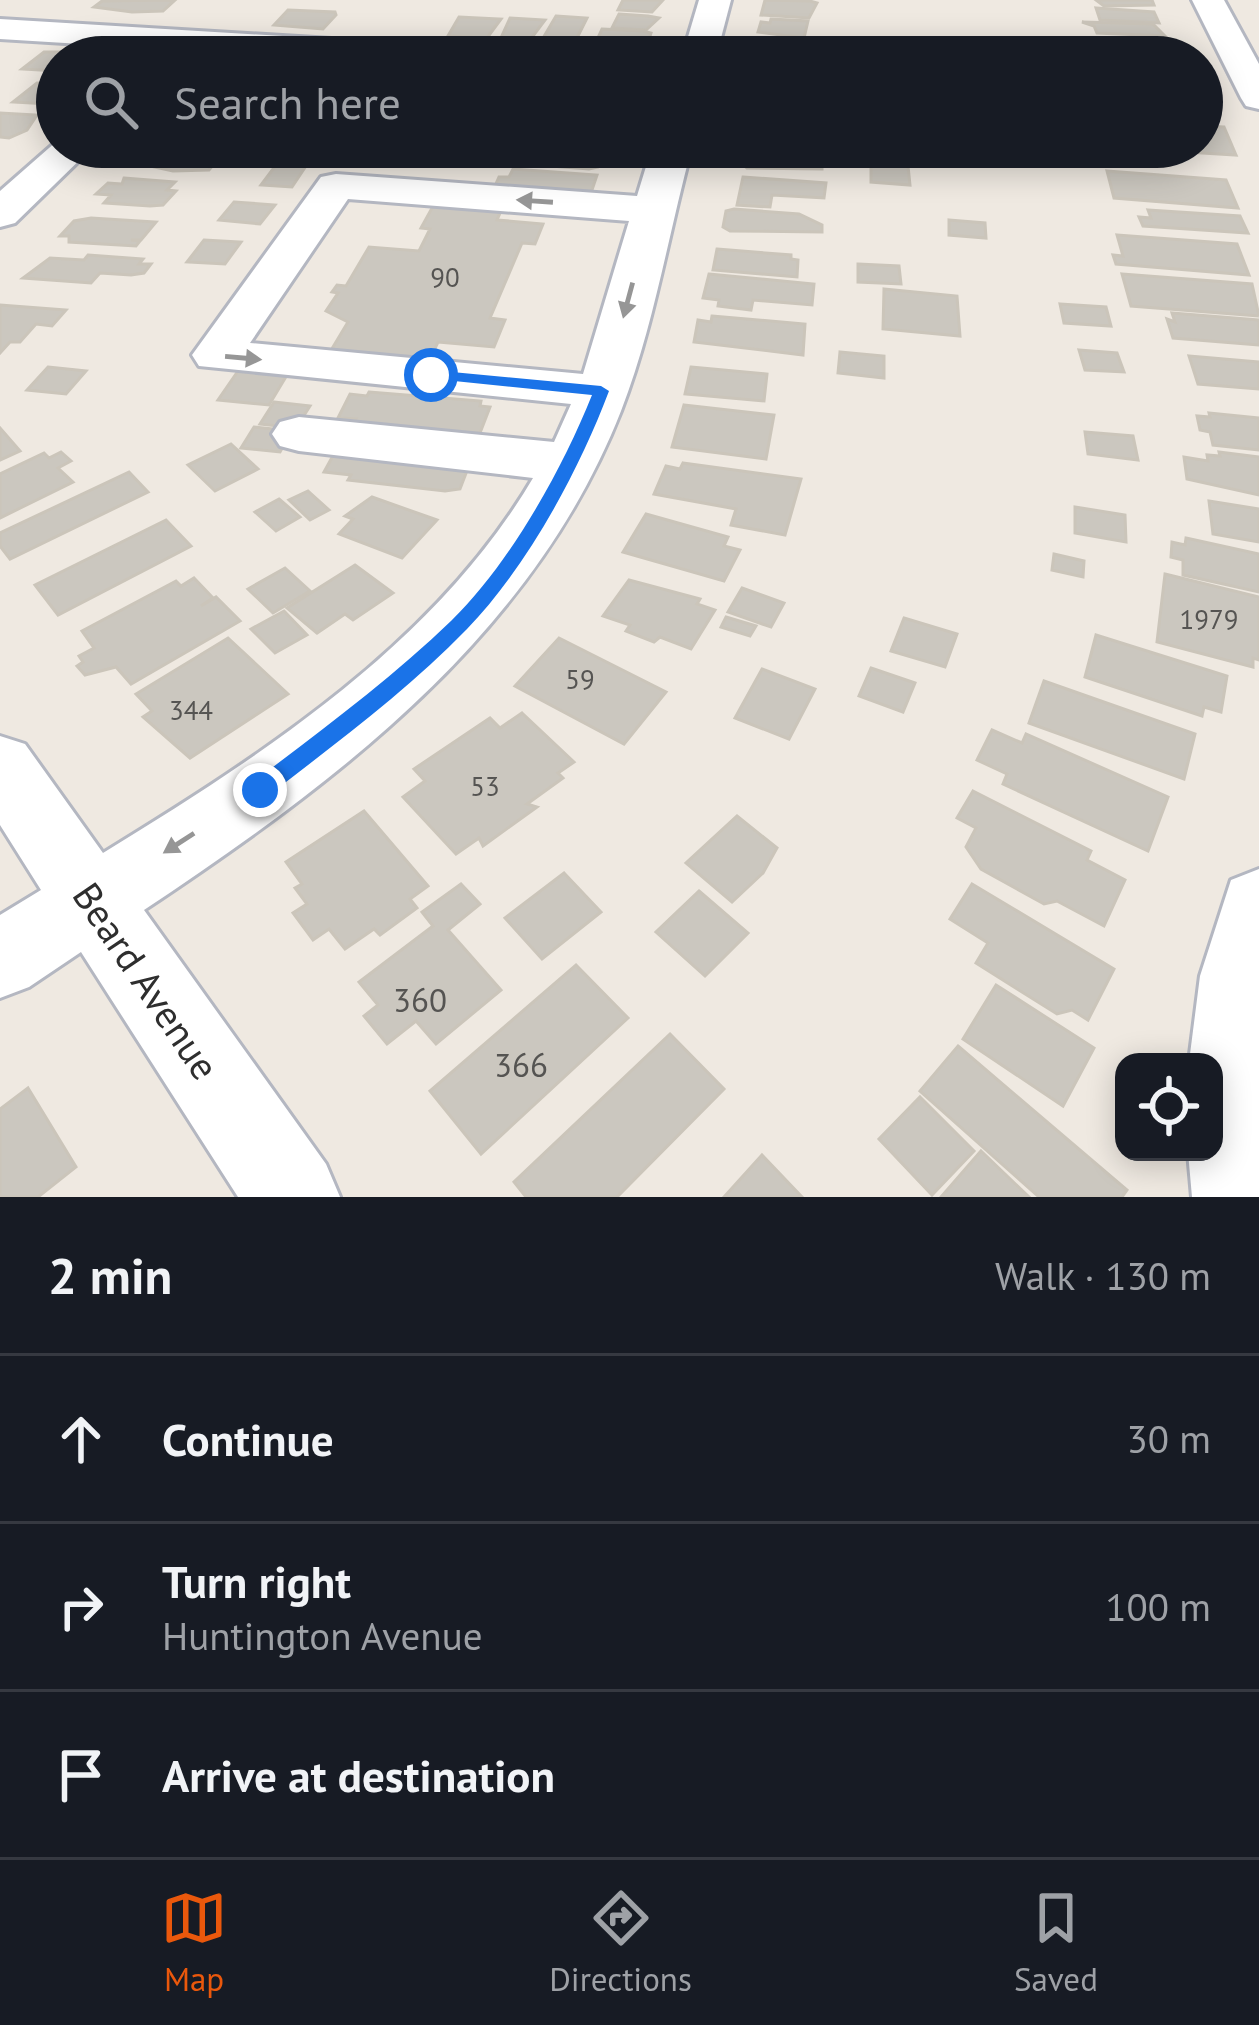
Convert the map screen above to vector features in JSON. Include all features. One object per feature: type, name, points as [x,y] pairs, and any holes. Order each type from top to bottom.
[{"type":"street","points":[[705,36],[715,0]]},
{"type":"street","points":[[1212,7],[1252,16]]},
{"type":"street","points":[[1212,7],[1223,36]]},
{"type":"street","points":[[194,36],[220,11]]},
{"type":"street","points":[[0,28],[69,36]]},
{"type":"street","points":[[1223,37],[1247,103]]},
{"type":"street","points":[[0,214],[50,168]]},
{"type":"street","points":[[0,960],[260,790],[365,709],[460,625],[497,581],[569,464],[601,391],[665,168]]},
{"type":"street","points":[[601,391],[217,356],[336,186],[652,210]]},
{"type":"street","points":[[299,434],[569,464]]},
{"type":"street","name":"Beard Avenue","points":[[0,765],[292,1197]]},
{"type":"street","points":[[1239,1197],[1233,1150],[1233,1050],[1248,938],[1259,904]]},
{"type":"building","points":[[623,0],[663,0],[652,12],[618,10]]},
{"type":"building","points":[[765,0],[817,3],[809,18],[761,15]]},
{"type":"building","points":[[1096,0],[1152,0],[1154,5],[1104,6]]},
{"type":"building","points":[[102,1],[174,1],[163,11],[132,12],[94,7]]},
{"type":"building","points":[[1096,8],[1154,12],[1159,23],[1100,20]]},
{"type":"building","points":[[288,10],[336,15],[323,29],[274,25]]},
{"type":"building","points":[[619,14],[659,18],[646,30],[612,28]]},
{"type":"building","points":[[556,16],[587,18],[578,36],[544,36]]},
{"type":"building","points":[[459,17],[501,19],[488,36],[448,36]]},
{"type":"building","points":[[510,18],[545,20],[533,36],[502,36]]},
{"type":"building","points":[[771,19],[808,21],[804,36],[758,32],[761,22]]},
{"type":"building","points":[[1082,22],[1153,24],[1165,36],[1097,33],[1094,26]]},
{"type":"building","points":[[602,29],[651,33],[650,36],[599,36]]},
{"type":"building","points":[[36,84],[36,103],[13,102]]},
{"type":"building","points":[[0,113],[36,115],[27,130],[0,137]]},
{"type":"building","points":[[1223,127],[1224,127],[1236,155],[1223,154]]},
{"type":"building","points":[[159,168],[211,168],[209,170]]},
{"type":"building","points":[[274,168],[305,168],[292,187],[261,185]]},
{"type":"building","points":[[871,168],[908,168],[910,185],[871,182]]},
{"type":"building","points":[[513,169],[597,175],[591,193],[495,186],[499,177],[509,177]]},
{"type":"building","points":[[1107,171],[1226,180],[1238,208],[1114,198]]},
{"type":"building","points":[[743,177],[826,183],[824,198],[772,195],[770,207],[737,205]]},
{"type":"building","points":[[124,178],[175,182],[167,190],[176,191],[163,205],[150,206],[104,203],[111,195],[96,194],[108,183],[122,184]]},
{"type":"building","points":[[437,199],[504,204],[497,220],[543,224],[535,244],[522,243],[490,318],[505,320],[494,347],[438,342],[429,361],[330,352],[348,322],[326,311],[338,293],[332,292],[337,285],[346,286],[369,247],[419,251],[430,229],[421,228]]},
{"type":"building","points":[[234,202],[275,205],[260,224],[219,220]]},
{"type":"building","points":[[1148,210],[1240,216],[1248,233],[1143,226],[1139,217],[1151,218]]},
{"type":"building","points":[[726,211],[799,214],[822,225],[822,232],[730,231],[723,227]]},
{"type":"building","points":[[949,220],[985,223],[986,238],[949,235]]},
{"type":"building","points":[[74,221],[156,222],[141,240],[131,240],[140,241],[136,246],[69,242],[69,236],[60,236]]},
{"type":"building","points":[[1117,235],[1237,244],[1249,275],[1116,264],[1113,255],[1123,256]]},
{"type":"building","points":[[204,240],[241,242],[225,264],[187,262]]},
{"type":"building","points":[[717,249],[791,255],[798,260],[797,277],[713,270]]},
{"type":"building","points":[[88,255],[143,259],[139,264],[151,264],[144,273],[100,273],[91,283],[23,278],[50,258],[84,260]]},
{"type":"building","points":[[858,264],[899,266],[901,284],[858,282]]},
{"type":"building","points":[[709,274],[814,284],[812,305],[753,300],[751,310],[718,306],[719,300],[703,298]]},
{"type":"building","points":[[1122,274],[1252,284],[1259,316],[1131,306]]},
{"type":"building","points":[[884,289],[957,296],[960,336],[883,329]]},
{"type":"building","points":[[1060,304],[1106,307],[1111,326],[1064,323]]},
{"type":"building","points":[[0,305],[66,310],[52,326],[36,324],[20,342],[10,342],[0,353]]},
{"type":"building","points":[[1172,313],[1259,320],[1259,345],[1173,338],[1167,319],[1175,322]]},
{"type":"building","points":[[712,316],[805,324],[803,355],[694,342],[698,320],[711,322]]},
{"type":"building","points":[[1079,350],[1117,353],[1124,372],[1085,370]]},
{"type":"building","points":[[840,352],[884,356],[884,378],[838,373]]},
{"type":"building","points":[[1189,356],[1259,362],[1259,389],[1198,384]]},
{"type":"building","points":[[48,367],[86,371],[66,394],[27,390]]},
{"type":"building","points":[[691,367],[767,374],[764,401],[685,394]]},
{"type":"building","points":[[238,371],[287,375],[269,405],[218,400]]},
{"type":"building","points":[[369,392],[481,401],[480,406],[490,407],[480,433],[464,436],[353,426],[356,419],[338,418],[350,394],[367,396]]},
{"type":"building","points":[[274,402],[310,406],[296,428],[260,424]]},
{"type":"building","points":[[684,405],[774,415],[766,459],[672,447]]},
{"type":"building","points":[[1209,413],[1259,418],[1259,450],[1213,445],[1210,432],[1200,430],[1197,416],[1210,417]]},
{"type":"building","points":[[254,427],[292,431],[280,452],[241,448]]},
{"type":"building","points":[[0,428],[20,451],[0,460]]},
{"type":"building","points":[[1085,432],[1133,436],[1138,460],[1088,454]]},
{"type":"building","points":[[231,444],[258,469],[215,491],[188,465]]},
{"type":"building","points":[[61,452],[71,461],[58,468],[73,482],[0,518],[0,474],[44,453],[49,458]]},
{"type":"building","points":[[335,452],[473,455],[460,489],[445,491],[348,480],[351,475],[324,472]]},
{"type":"building","points":[[1219,452],[1259,457],[1259,495],[1187,479],[1184,457],[1208,461],[1207,455],[1220,456]]},
{"type":"building","points":[[683,463],[801,479],[785,535],[731,525],[736,509],[654,494],[666,466],[680,469]]},
{"type":"building","points":[[129,472],[148,492],[10,559],[0,546],[0,533]]},
{"type":"building","points":[[308,491],[329,510],[310,520],[289,500]]},
{"type":"building","points":[[372,497],[437,520],[402,558],[339,534],[353,519],[345,516]]},
{"type":"building","points":[[279,499],[300,517],[276,531],[255,512]]},
{"type":"building","points":[[1209,501],[1259,509],[1259,542],[1213,534]]},
{"type":"building","points":[[1075,507],[1125,515],[1126,542],[1075,533]]},
{"type":"building","points":[[646,514],[728,537],[724,546],[740,550],[724,581],[623,552]]},
{"type":"building","points":[[166,520],[191,546],[58,615],[35,585]]},
{"type":"building","points":[[1186,538],[1259,554],[1259,592],[1183,575],[1183,560],[1171,557],[1172,542],[1185,545]]},
{"type":"building","points":[[1054,554],[1084,561],[1083,577],[1052,570]]},
{"type":"building","points":[[355,565],[393,593],[353,620],[345,614],[317,633],[287,608]]},
{"type":"building","points":[[285,568],[310,591],[273,613],[248,589]]},
{"type":"building","points":[[1165,574],[1259,597],[1259,660],[1253,658],[1253,667],[1157,642]]},
{"type":"building","points":[[194,578],[213,598],[201,606],[216,597],[240,621],[131,684],[116,667],[85,675],[77,666],[83,662],[79,656],[94,648],[82,631],[176,581],[181,586]]},
{"type":"building","points":[[629,580],[700,599],[697,604],[715,610],[691,649],[660,637],[654,642],[626,631],[630,625],[603,616]]},
{"type":"building","points":[[742,588],[784,603],[771,627],[728,612]]},
{"type":"building","points":[[284,611],[307,635],[275,653],[251,629]]},
{"type":"building","points":[[726,617],[756,626],[750,636],[721,627]]},
{"type":"building","points":[[904,618],[957,634],[945,667],[891,651]]},
{"type":"building","points":[[1096,635],[1227,676],[1221,712],[1204,707],[1202,716],[1085,677]]},
{"type":"building","points":[[228,638],[288,694],[190,758],[143,717],[152,711],[136,694]]},
{"type":"building","points":[[559,638],[666,692],[624,744],[515,686]]},
{"type":"building","points":[[871,668],[915,683],[903,712],[859,696]]},
{"type":"building","points":[[762,669],[815,689],[789,739],[735,718]]},
{"type":"building","points":[[1044,681],[1195,734],[1184,779],[1029,723]]},
{"type":"building","points":[[522,713],[574,762],[558,773],[563,778],[527,804],[537,807],[483,846],[479,838],[456,854],[403,797],[425,781],[414,769],[490,718],[500,728]]},
{"type":"building","points":[[992,730],[1022,743],[1026,734],[1168,797],[1148,851],[1003,784],[1007,774],[977,760]]},
{"type":"building","points":[[973,791],[1091,851],[1087,860],[1125,880],[1104,926],[1057,901],[1044,904],[981,869],[966,847],[976,828],[957,818]]},
{"type":"building","points":[[364,811],[428,886],[410,899],[417,908],[380,935],[374,929],[345,949],[329,929],[313,940],[293,913],[307,904],[295,888],[302,884],[286,862]]},
{"type":"building","points":[[737,816],[777,848],[763,873],[732,902],[686,863]]},
{"type":"building","points":[[564,873],[601,912],[542,959],[505,918]]},
{"type":"building","points":[[461,884],[480,904],[448,930],[501,990],[436,1044],[416,1021],[387,1044],[364,1016],[378,1005],[359,982],[433,926],[422,912]]},
{"type":"building","points":[[972,884],[1114,969],[1088,1020],[1072,1010],[1057,1014],[976,963],[988,943],[950,919]]},
{"type":"building","points":[[699,891],[748,933],[705,976],[656,932]]},
{"type":"building","points":[[576,965],[628,1018],[481,1154],[430,1091]]},
{"type":"building","points":[[996,985],[1094,1048],[1063,1106],[963,1039]]},
{"type":"building","points":[[670,1034],[724,1089],[617,1197],[526,1197],[514,1182]]},
{"type":"building","points":[[958,1046],[1127,1190],[1122,1197],[1039,1197],[920,1091]]},
{"type":"building","points":[[28,1088],[76,1167],[38,1197],[0,1197],[0,1109]]},
{"type":"building","points":[[920,1097],[974,1151],[932,1195],[879,1139]]},
{"type":"building","points":[[981,1151],[1029,1197],[941,1197]]},
{"type":"building","points":[[762,1155],[802,1197],[724,1197]]},
{"type":"route","points":[[260,790],[365,709],[460,625],[535,525],[581,443],[601,391],[431,375]]}]
